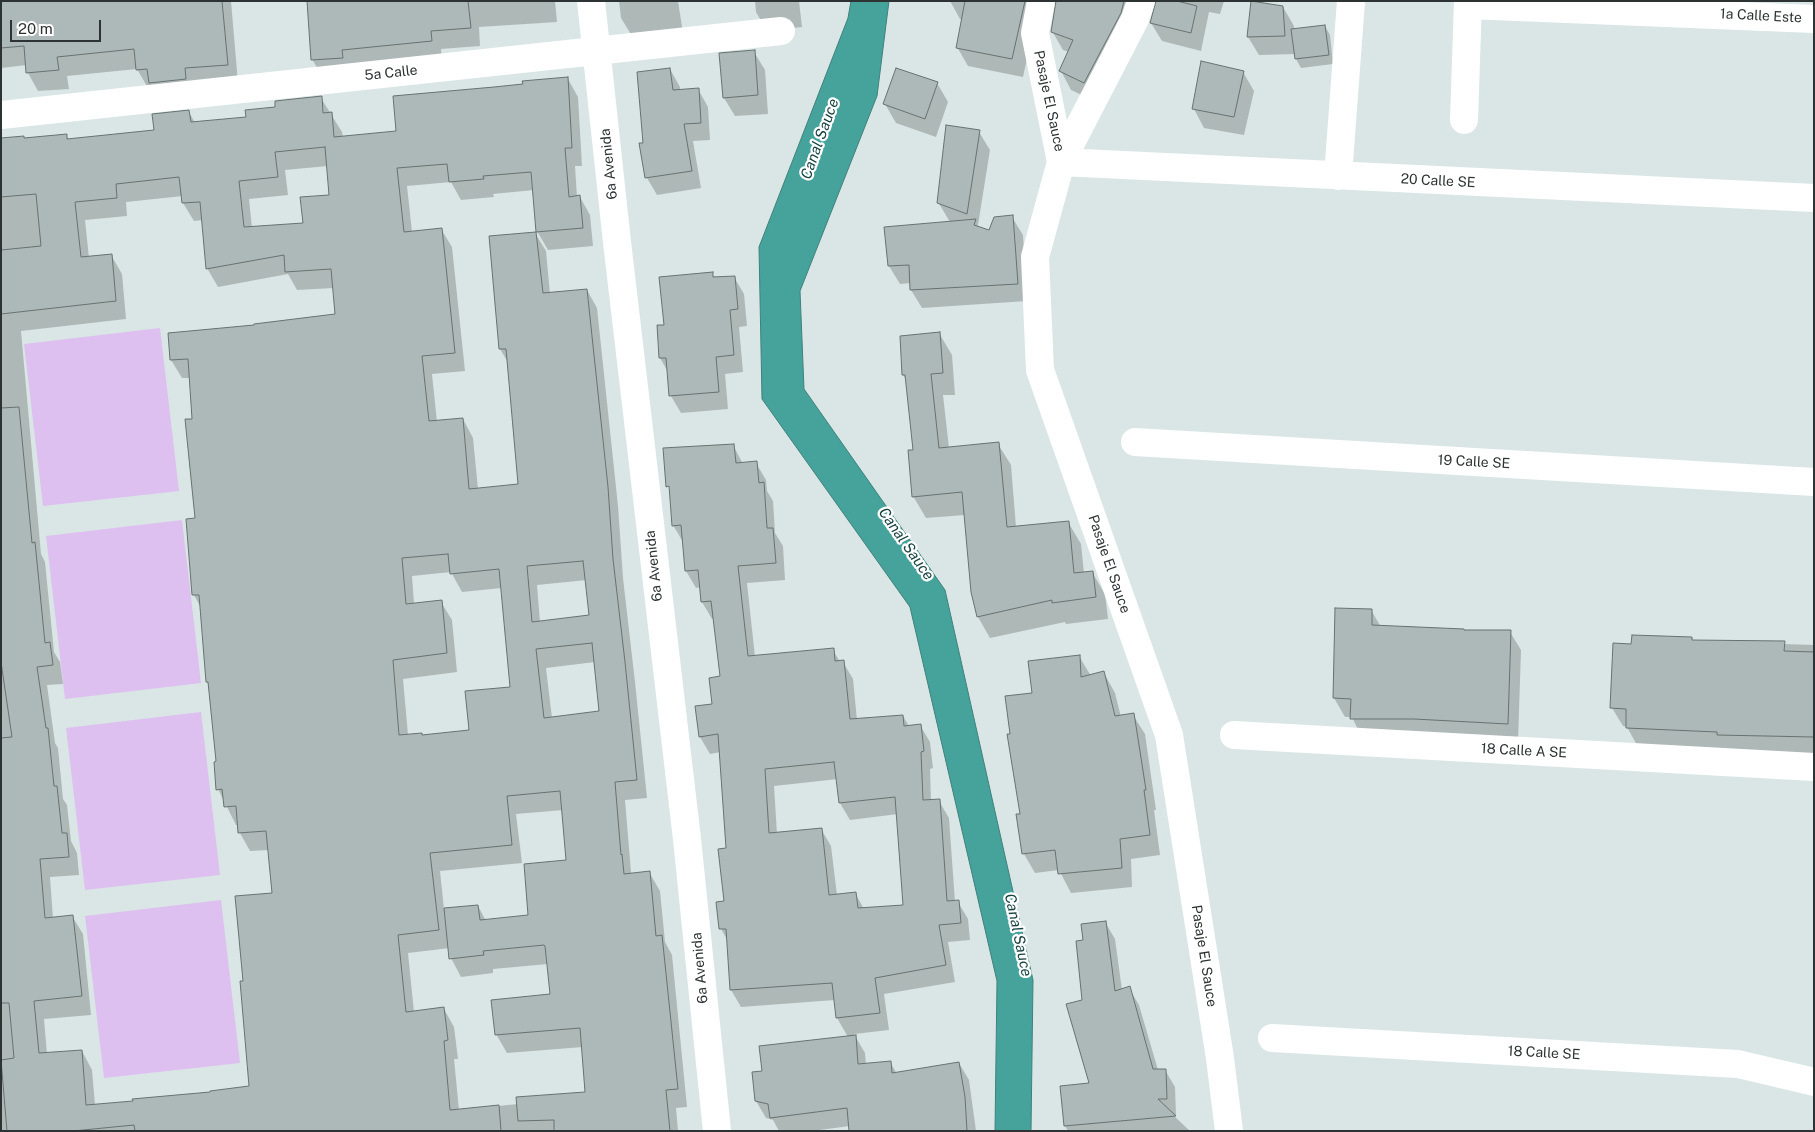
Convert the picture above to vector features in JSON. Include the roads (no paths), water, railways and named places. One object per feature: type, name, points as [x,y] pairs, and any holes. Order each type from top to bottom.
[{"type":"street","name":"6a Avenida","points":[[591,1],[617,242],[687,839],[717,1131]]},
{"type":"street","name":"Pasaje El Sauce","points":[[1041,1],[1035,33],[1061,162],[1035,257],[1040,370],[1169,735],[1220,1058],[1229,1131]]},
{"type":"street","points":[[1061,162],[1135,19],[1141,1]]},
{"type":"street","points":[[1338,176],[1351,1]]},
{"type":"street","points":[[1464,120],[1468,3]]},
{"type":"street","name":"1a Calle Este","points":[[1468,3],[1716,8],[1814,19]]},
{"type":"street","name":"5a Calle","points":[[1,115],[781,31]]},
{"type":"street","name":"20 Calle SE","points":[[1061,162],[1814,198]]},
{"type":"street","name":"19 Calle SE","points":[[1135,442],[1814,482]]},
{"type":"street","name":"18 Calle A SE","points":[[1234,735],[1814,767]]},
{"type":"street","name":"18 Calle SE","points":[[1272,1038],[1738,1064],[1814,1082]]},
{"type":"water","name":"Canal Sauce","points":[[851,1],[889,1],[877,96],[800,291],[804,389],[945,590],[1033,980],[1031,1131],[995,1131],[997,981],[910,607],[762,399],[759,247],[848,18]]}]
